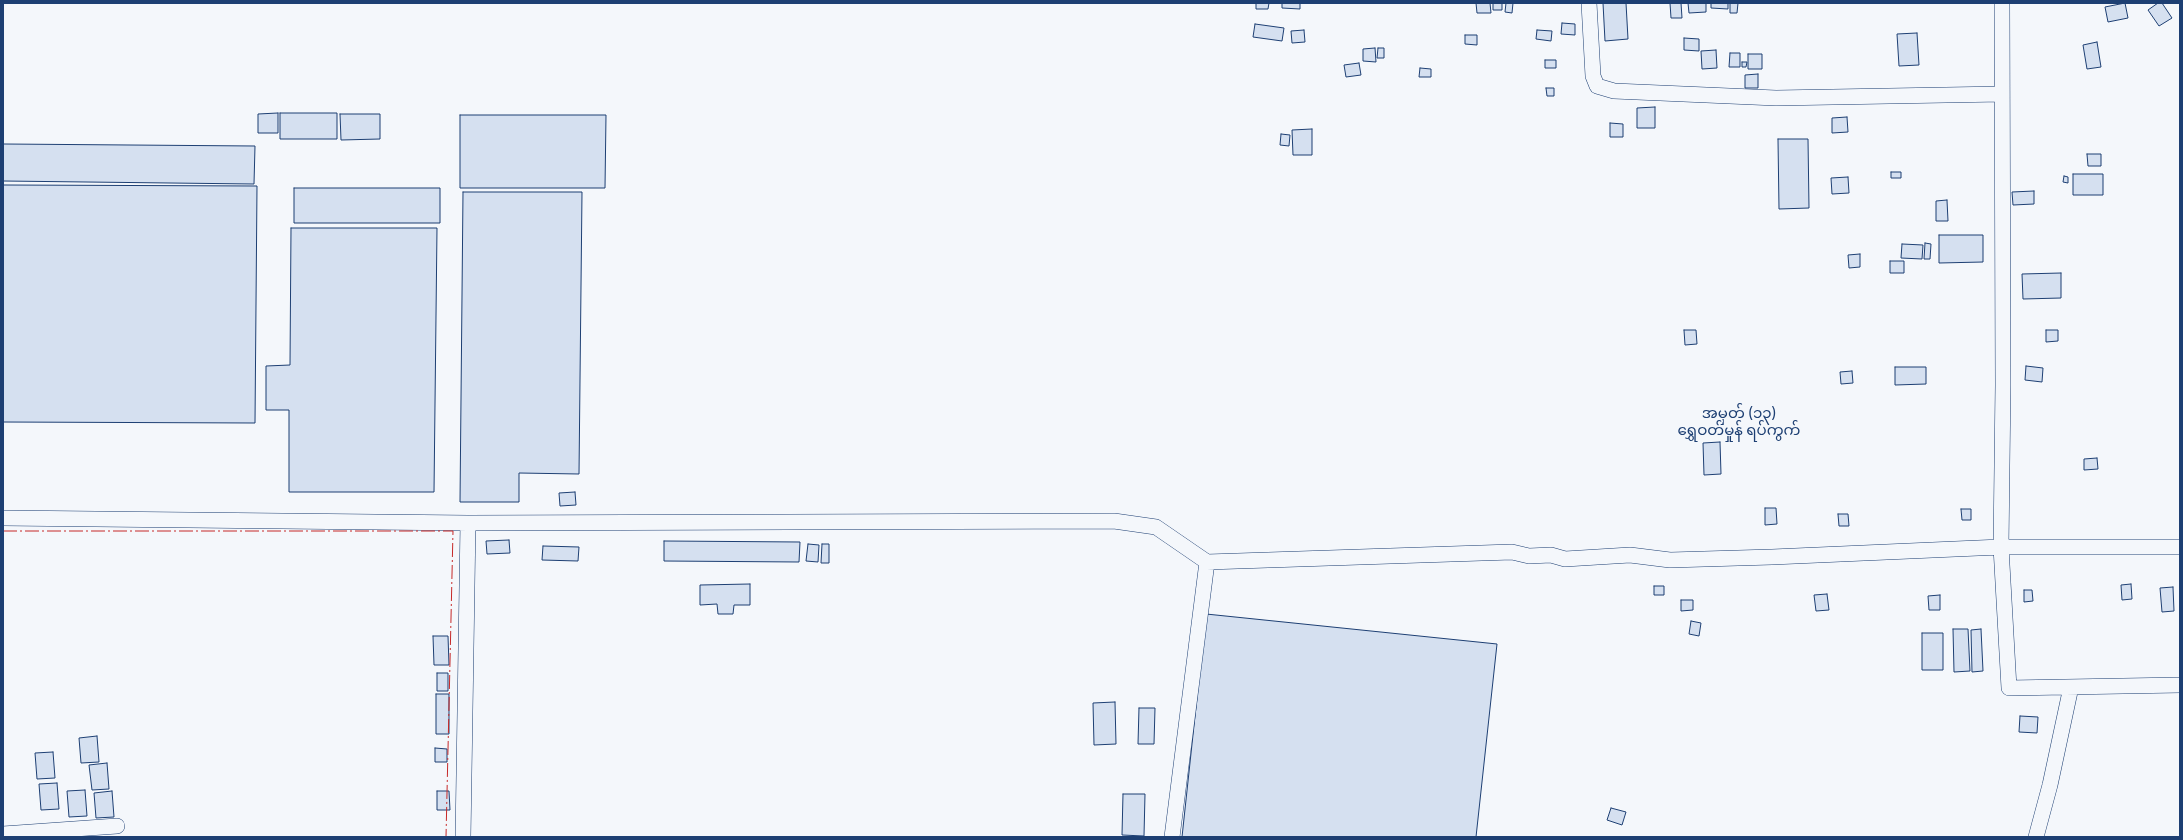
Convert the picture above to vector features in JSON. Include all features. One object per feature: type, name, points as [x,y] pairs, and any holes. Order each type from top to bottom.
[{"type":"street","points":[[1589,3],[1593,76],[1597,86],[1614,91],[1776,98],[2002,94]]},
{"type":"street","points":[[2002,3],[2004,385],[2001,547],[2009,688],[2180,685]]},
{"type":"street","points":[[3,518],[468,522],[1114,521],[1156,527],[1207,562],[1512,552],[1529,556],[1551,555],[1565,558],[1630,555],[1670,560],[1780,557],[2001,547],[2180,547]]},
{"type":"street","points":[[463,837],[468,522]]},
{"type":"street","points":[[1172,837],[1207,562]]},
{"type":"street","points":[[2036,837],[2050,785],[2071,687]]},
{"type":"street","points":[[3,834],[117,826]]},
{"type":"building","points":[[1256,3],[1269,3],[1268,9],[1256,9]]},
{"type":"building","points":[[1282,3],[1300,3],[1300,9],[1282,8]]},
{"type":"building","points":[[1476,3],[1490,3],[1491,13],[1477,13]]},
{"type":"building","points":[[1493,3],[1502,3],[1502,10],[1493,10]]},
{"type":"building","points":[[1506,3],[1513,3],[1512,13],[1505,12]]},
{"type":"building","points":[[1603,3],[1626,3],[1628,39],[1605,41]]},
{"type":"building","points":[[1670,3],[1681,3],[1682,18],[1671,18]]},
{"type":"building","points":[[1688,3],[1706,3],[1706,12],[1689,13]]},
{"type":"building","points":[[1711,3],[1728,3],[1728,9],[1711,8]]},
{"type":"building","points":[[1730,3],[1738,3],[1737,13],[1730,13]]},
{"type":"building","points":[[2125,3],[2128,18],[2108,22],[2105,7]]},
{"type":"building","points":[[2158,3],[2162,3],[2172,18],[2159,26],[2148,10]]},
{"type":"building","points":[[1562,23],[1575,24],[1575,35],[1561,34]]},
{"type":"building","points":[[1255,24],[1284,28],[1282,41],[1253,37]]},
{"type":"building","points":[[1304,30],[1305,42],[1292,43],[1291,31]]},
{"type":"building","points":[[1537,30],[1552,31],[1551,41],[1536,39]]},
{"type":"building","points":[[1917,33],[1919,65],[1899,66],[1897,34]]},
{"type":"building","points":[[1465,35],[1477,35],[1477,45],[1465,44]]},
{"type":"building","points":[[1684,38],[1699,39],[1699,51],[1684,50]]},
{"type":"building","points":[[2097,42],[2101,67],[2087,69],[2083,45]]},
{"type":"building","points":[[1375,48],[1376,62],[1363,61],[1363,49]]},
{"type":"building","points":[[1378,48],[1384,48],[1384,58],[1377,58]]},
{"type":"building","points":[[1716,50],[1717,68],[1702,69],[1701,51]]},
{"type":"building","points":[[1730,53],[1740,53],[1740,67],[1729,67]]},
{"type":"building","points":[[1748,54],[1762,54],[1762,69],[1748,69]]},
{"type":"building","points":[[1545,60],[1556,60],[1556,68],[1545,68]]},
{"type":"building","points":[[1742,62],[1747,62],[1746,67],[1742,67]]},
{"type":"building","points":[[1359,63],[1361,75],[1346,77],[1344,65]]},
{"type":"building","points":[[1420,68],[1431,69],[1431,77],[1419,77]]},
{"type":"building","points":[[1758,74],[1758,88],[1745,88],[1745,75]]},
{"type":"building","points":[[1546,88],[1554,88],[1554,96],[1547,96]]},
{"type":"building","points":[[1655,107],[1655,128],[1637,128],[1637,108]]},
{"type":"building","points":[[278,113],[278,133],[258,133],[258,114]]},
{"type":"building","points":[[280,113],[337,113],[337,139],[280,139]]},
{"type":"building","points":[[340,114],[380,114],[380,139],[341,140]]},
{"type":"building","points":[[460,115],[606,115],[605,188],[460,188]]},
{"type":"building","points":[[1847,117],[1848,132],[1832,133],[1832,118]]},
{"type":"building","points":[[1610,123],[1623,124],[1623,137],[1610,137]]},
{"type":"building","points":[[1312,129],[1312,155],[1293,155],[1292,130]]},
{"type":"building","points":[[1281,134],[1290,135],[1289,146],[1280,145]]},
{"type":"building","points":[[1778,139],[1808,139],[1809,208],[1779,209]]},
{"type":"building","points":[[3,144],[255,146],[254,184],[3,181]]},
{"type":"building","points":[[2087,154],[2101,154],[2101,166],[2088,166]]},
{"type":"building","points":[[1891,172],[1901,172],[1901,178],[1891,178]]},
{"type":"building","points":[[2073,174],[2103,174],[2103,195],[2073,195]]},
{"type":"building","points":[[2064,176],[2068,177],[2068,183],[2063,182]]},
{"type":"building","points":[[1848,177],[1849,193],[1832,194],[1831,178]]},
{"type":"building","points":[[3,185],[257,186],[255,423],[3,422]]},
{"type":"building","points":[[294,188],[440,188],[440,223],[294,223]]},
{"type":"building","points":[[2034,191],[2034,204],[2013,205],[2012,192]]},
{"type":"building","points":[[463,192],[582,192],[579,474],[519,473],[519,502],[460,502]]},
{"type":"building","points":[[1947,200],[1948,221],[1936,221],[1936,201]]},
{"type":"building","points":[[291,228],[437,228],[434,492],[289,492],[289,410],[266,410],[266,366],[290,365]]},
{"type":"building","points":[[1939,235],[1983,235],[1983,262],[1939,263]]},
{"type":"building","points":[[1925,243],[1931,244],[1930,259],[1924,259]]},
{"type":"building","points":[[1902,244],[1923,245],[1922,259],[1901,258]]},
{"type":"building","points":[[1860,254],[1860,267],[1849,268],[1848,255]]},
{"type":"building","points":[[1890,261],[1904,261],[1904,273],[1890,273]]},
{"type":"building","points":[[2061,273],[2061,298],[2023,299],[2022,274]]},
{"type":"building","points":[[1684,330],[1696,330],[1697,344],[1685,345]]},
{"type":"building","points":[[2046,330],[2058,330],[2058,341],[2046,342]]},
{"type":"building","points":[[2026,366],[2043,368],[2042,382],[2025,380]]},
{"type":"building","points":[[1895,367],[1926,367],[1926,384],[1895,385]]},
{"type":"building","points":[[1852,371],[1853,383],[1841,384],[1840,372]]},
{"type":"building","points":[[1720,442],[1721,474],[1704,475],[1703,443]]},
{"type":"building","points":[[2097,458],[2098,469],[2084,470],[2084,459]]},
{"type":"building","points":[[575,492],[576,505],[560,506],[559,493]]},
{"type":"building","points":[[1765,508],[1776,508],[1777,524],[1765,525]]},
{"type":"building","points":[[1961,509],[1971,509],[1971,520],[1962,520]]},
{"type":"building","points":[[1838,514],[1848,514],[1849,526],[1839,526]]},
{"type":"building","points":[[509,540],[510,553],[487,554],[486,541]]},
{"type":"building","points":[[664,541],[800,542],[799,562],[664,561]]},
{"type":"building","points":[[808,544],[819,545],[818,562],[806,561]]},
{"type":"building","points":[[822,544],[829,544],[829,563],[821,563]]},
{"type":"building","points":[[543,546],[579,547],[578,561],[542,560]]},
{"type":"building","points":[[750,584],[750,605],[734,605],[733,614],[718,614],[717,604],[700,605],[700,585]]},
{"type":"building","points":[[2131,584],[2132,599],[2122,600],[2121,585]]},
{"type":"building","points":[[1654,586],[1664,586],[1664,595],[1654,595]]},
{"type":"building","points":[[2173,587],[2174,611],[2162,612],[2160,588]]},
{"type":"building","points":[[2024,590],[2032,590],[2033,601],[2024,602]]},
{"type":"building","points":[[1827,594],[1829,610],[1816,611],[1814,595]]},
{"type":"building","points":[[1940,595],[1940,610],[1929,610],[1928,596]]},
{"type":"building","points":[[1681,600],[1693,600],[1693,610],[1681,611]]},
{"type":"building","points":[[1206,614],[1497,644],[1476,837],[1182,837]]},
{"type":"building","points":[[1691,621],[1701,623],[1699,636],[1689,634]]},
{"type":"building","points":[[1953,629],[1968,629],[1970,671],[1954,672]]},
{"type":"building","points":[[1981,629],[1983,671],[1972,672],[1971,630]]},
{"type":"building","points":[[1922,633],[1943,633],[1943,670],[1922,670]]},
{"type":"building","points":[[433,636],[448,636],[449,665],[434,665]]},
{"type":"building","points":[[437,673],[448,673],[448,691],[437,691]]},
{"type":"building","points":[[436,694],[449,694],[449,734],[436,734]]},
{"type":"building","points":[[1115,702],[1116,744],[1094,745],[1093,703]]},
{"type":"building","points":[[1139,708],[1155,708],[1154,744],[1138,744]]},
{"type":"building","points":[[2020,716],[2038,717],[2037,733],[2019,732]]},
{"type":"building","points":[[97,736],[99,762],[81,763],[79,738]]},
{"type":"building","points":[[435,748],[447,749],[447,762],[435,762]]},
{"type":"building","points":[[53,752],[55,778],[37,779],[35,753]]},
{"type":"building","points":[[107,763],[109,789],[92,790],[89,765]]},
{"type":"building","points":[[57,783],[59,809],[41,810],[39,784]]},
{"type":"building","points":[[85,790],[87,816],[69,817],[67,791]]},
{"type":"building","points":[[112,791],[114,817],[96,818],[94,793]]},
{"type":"building","points":[[437,791],[449,791],[450,810],[437,810]]},
{"type":"building","points":[[1123,794],[1145,794],[1144,836],[1122,835]]},
{"type":"building","points":[[1611,808],[1626,812],[1622,825],[1607,820]]},
{"type":"power","points":[[3,531],[453,531],[446,837]]},
{"type":"district","name":"အမှတ် (၁၃) ရွှေဝတ်မှုန် ရပ်ကွက်","points":[[1739,422]]}]
